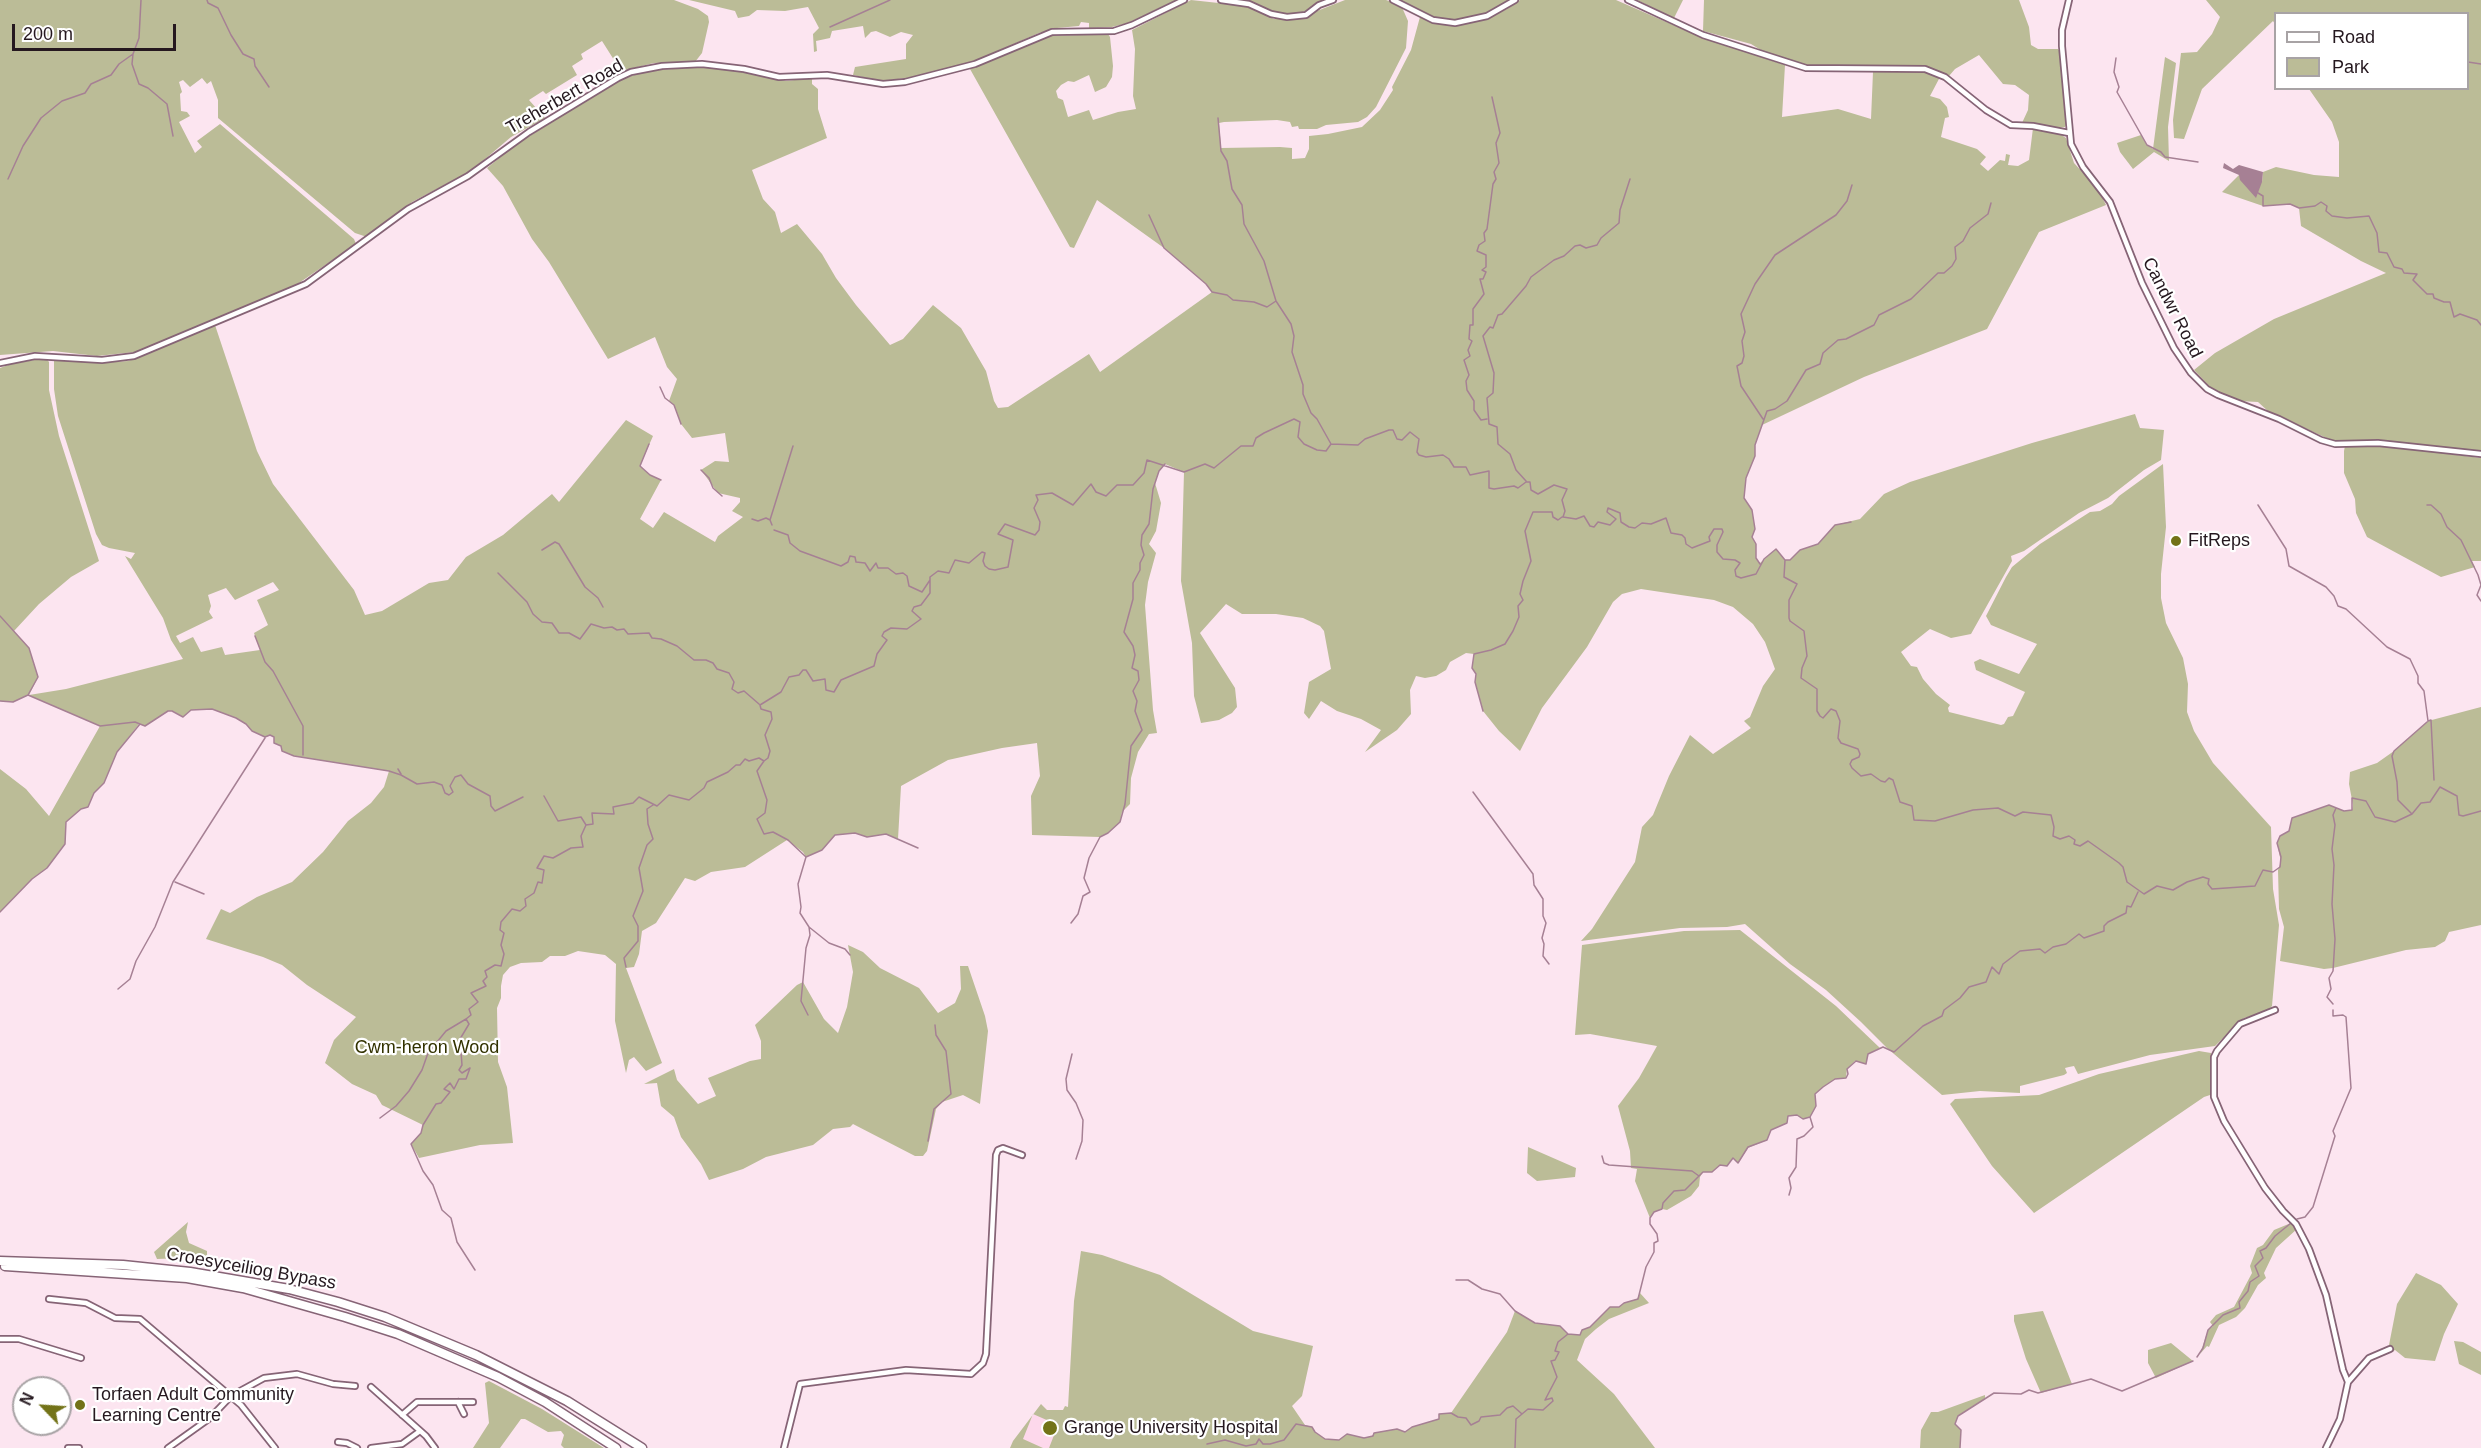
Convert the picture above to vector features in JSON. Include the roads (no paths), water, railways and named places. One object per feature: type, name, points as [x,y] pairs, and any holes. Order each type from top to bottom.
[{"type":"highway","name":"Croesyceiliog Bypass","points":[[0,1261],[123,1265],[190,1272],[289,1289],[338,1302],[385,1317],[476,1355],[567,1401],[642,1448]]},
{"type":"highway","name":"Croesyceiliog Bypass","points":[[0,1266],[187,1278],[243,1288],[314,1308],[398,1334],[466,1362],[545,1402],[616,1448]]},
{"type":"street","name":"Treherbert Road","points":[[0,363],[35,356],[102,360],[134,356],[306,284],[408,209],[468,176],[529,132],[631,72],[662,66],[702,64],[744,69],[779,77],[827,75],[873,83],[894,83],[975,64],[1052,32],[1114,31],[1132,25],[1184,0]]},
{"type":"street","points":[[1221,0],[1249,4],[1271,14],[1287,17],[1306,15],[1319,5],[1334,0]]},
{"type":"street","points":[[1393,0],[1433,20],[1455,23],[1487,16],[1515,0]]},
{"type":"street","points":[[1628,0],[1703,35],[1806,68],[1850,70],[1916,67],[1925,69],[1945,77],[1986,110],[2011,125],[2032,126],[2069,133]]},
{"type":"street","name":"Candwr Road","points":[[2069,0],[2062,30],[2062,46],[2069,133],[2075,154],[2113,209],[2142,283],[2182,362],[2207,389],[2280,419],[2321,440],[2335,444],[2378,444],[2481,454]]},
{"type":"street","points":[[2275,1010],[2240,1024],[2217,1051],[2214,1064],[2214,1097],[2224,1121],[2265,1188],[2296,1224],[2309,1249],[2326,1295],[2343,1370],[2348,1382]]},
{"type":"street","points":[[784,1448],[800,1384],[896,1370],[971,1374],[983,1364],[986,1354],[996,1155],[998,1150],[1004,1148],[1022,1155]]},
{"type":"street","points":[[49,1299],[86,1304],[115,1318],[140,1319],[241,1404],[275,1448]]},
{"type":"street","points":[[0,1339],[19,1339],[81,1358]]},
{"type":"street","points":[[2326,1448],[2340,1419],[2348,1382],[2370,1358],[2390,1349]]},
{"type":"street","points":[[168,1448],[210,1418],[231,1396],[264,1378],[297,1374],[333,1384],[355,1386]]},
{"type":"street","points":[[371,1387],[420,1431],[435,1448]]},
{"type":"street","points":[[402,1415],[417,1402],[473,1402]]},
{"type":"street","points":[[459,1402],[464,1414]]},
{"type":"street","points":[[370,1448],[402,1444],[420,1431]]},
{"type":"street","points":[[338,1442],[357,1448]]},
{"type":"street","points":[[68,1448],[79,1448]]},
{"type":"waterway","points":[[8,179],[23,146],[41,118],[62,101],[85,93],[91,84],[111,75],[119,64],[133,54],[139,38],[141,0]]},
{"type":"waterway","points":[[207,0],[208,3],[218,8],[243,54],[254,59],[255,66],[269,87]]},
{"type":"waterway","points":[[830,27],[890,0]]},
{"type":"waterway","points":[[133,54],[132,64],[139,84],[148,88],[167,104],[173,136]]},
{"type":"waterway","points":[[2116,58],[2114,72],[2119,87],[2117,92],[2147,145],[2161,152],[2165,157],[2198,162]]},
{"type":"waterway","points":[[2469,62],[2481,64]]},
{"type":"waterway","points":[[1487,419],[1481,420],[1474,410],[1474,401],[1467,390],[1466,381],[1469,375],[1464,360],[1470,356],[1468,350],[1472,341],[1469,339],[1470,325],[1473,325],[1473,309],[1484,294],[1480,279],[1483,279],[1486,272],[1482,270],[1486,267],[1486,255],[1477,251],[1479,245],[1485,241],[1484,233],[1487,229],[1493,184],[1496,179],[1494,172],[1499,163],[1496,143],[1500,133],[1492,97]]},
{"type":"waterway","points":[[1218,118],[1221,151],[1227,161],[1232,189],[1242,205],[1244,224],[1264,261],[1276,301],[1291,324],[1294,336],[1292,352],[1303,385],[1303,394],[1311,413],[1331,444]]},
{"type":"waterway","points":[[1526,481],[1516,470],[1510,454],[1498,444],[1497,427],[1489,424],[1487,398],[1493,393],[1494,373],[1483,336],[1490,327],[1493,328],[1498,315],[1502,314],[1531,277],[1554,260],[1564,256],[1575,246],[1580,245],[1586,248],[1597,245],[1601,238],[1619,223],[1620,210],[1630,179]]},
{"type":"waterway","points":[[1763,419],[1741,386],[1737,366],[1742,363],[1744,356],[1742,341],[1745,332],[1741,314],[1755,284],[1775,255],[1836,215],[1847,201],[1852,185]]},
{"type":"waterway","points":[[2258,193],[2263,196],[2263,206],[2290,204],[2299,208],[2315,206],[2321,202],[2327,206],[2326,211],[2332,216],[2347,218],[2369,216],[2377,233],[2379,252],[2387,253],[2394,267],[2402,269],[2404,273],[2417,274],[2413,280],[2427,294],[2433,294],[2434,298],[2450,302],[2454,317],[2460,314],[2477,320],[2481,325]]},
{"type":"waterway","points":[[1760,564],[1756,558],[1756,544],[1752,537],[1755,529],[1752,510],[1744,498],[1746,478],[1755,456],[1755,445],[1767,411],[1787,401],[1806,370],[1820,364],[1823,353],[1838,340],[1846,339],[1874,325],[1879,315],[1911,299],[1938,273],[1944,273],[1952,266],[1956,259],[1955,247],[1963,241],[1970,228],[1988,214],[1991,203]]},
{"type":"waterway","points":[[1149,215],[1164,248],[1206,284],[1212,292],[1227,295],[1233,300],[1254,302],[1267,307],[1276,301]]},
{"type":"waterway","points":[[660,387],[665,398],[674,405],[681,424]]},
{"type":"waterway","points":[[544,796],[558,821],[581,817],[586,825],[593,824],[592,813],[614,814],[613,807],[633,803],[639,797],[657,806],[669,795],[689,800],[704,788],[707,782],[728,772],[736,765],[740,765],[745,759],[749,761],[759,758],[764,761],[768,758],[770,751],[765,735],[772,719],[771,712],[761,709],[760,705],[781,692],[789,677],[799,675],[806,670],[813,681],[825,679],[826,690],[834,692],[841,680],[874,666],[877,654],[887,640],[882,636],[884,632],[891,628],[907,629],[921,619],[912,611],[914,607],[921,605],[930,593],[930,577],[938,571],[949,573],[955,560],[969,563],[982,552],[985,553],[983,561],[985,566],[989,569],[1008,567],[1013,540],[998,534],[1005,524],[1035,535],[1039,530],[1040,522],[1034,508],[1038,500],[1036,495],[1052,493],[1073,505],[1091,484],[1096,492],[1106,496],[1117,485],[1133,485],[1144,473],[1147,460],[1184,472],[1205,464],[1214,468],[1241,446],[1253,446],[1256,438],[1294,419],[1300,422],[1298,437],[1304,444],[1317,450],[1326,451],[1331,444],[1358,445],[1365,439],[1389,430],[1393,430],[1397,439],[1402,440],[1410,432],[1419,439],[1417,452],[1419,455],[1426,457],[1443,455],[1454,467],[1466,467],[1470,475],[1489,471],[1489,488],[1514,486],[1518,488],[1530,482],[1531,490],[1538,494],[1554,485],[1567,489],[1562,500],[1565,511],[1563,517],[1576,519],[1584,516],[1590,526],[1594,527],[1598,522],[1610,525],[1616,519],[1607,512],[1608,508],[1620,513],[1621,522],[1629,527],[1635,528],[1642,523],[1651,524],[1666,518],[1671,533],[1682,535],[1686,544],[1692,548],[1710,541],[1709,537],[1714,529],[1722,529],[1717,552],[1723,559],[1740,563],[1735,570],[1736,576],[1741,578],[1756,574],[1764,559],[1776,549],[1785,560],[1784,577],[1797,584],[1789,600],[1789,618],[1804,631],[1807,656],[1801,678],[1817,689],[1817,711],[1823,718],[1831,709],[1836,711],[1840,721],[1838,738],[1841,743],[1858,749],[1860,754],[1852,760],[1850,764],[1852,768],[1861,776],[1871,774],[1881,781],[1885,782],[1889,778],[1893,780],[1900,802],[1912,806],[1914,820],[1935,821],[1973,810],[1998,808],[2015,816],[2023,812],[2051,815],[2054,827],[2053,836],[2060,839],[2069,836],[2075,840],[2074,844],[2080,846],[2088,841],[2119,863],[2123,867],[2127,882],[2144,894],[2157,886],[2173,890],[2203,877],[2209,879],[2208,884],[2212,889],[2255,886],[2263,870],[2273,872],[2280,867],[2281,857],[2277,843],[2280,836],[2289,831],[2292,818],[2329,805],[2344,811],[2352,810],[2352,798],[2366,801],[2375,817],[2395,822],[2412,814],[2421,803],[2430,802],[2440,787],[2457,796],[2459,815],[2481,811]]},
{"type":"waterway","points":[[649,444],[640,466],[650,475],[661,480]]},
{"type":"waterway","points":[[770,520],[793,446]]},
{"type":"waterway","points":[[1071,923],[1078,914],[1083,896],[1090,892],[1084,878],[1089,858],[1100,837],[1120,822],[1125,804],[1131,746],[1142,730],[1135,711],[1137,701],[1133,691],[1139,680],[1138,671],[1132,668],[1135,655],[1133,646],[1124,632],[1133,599],[1133,583],[1144,555],[1141,545],[1142,535],[1149,524],[1153,489],[1159,471],[1165,464]]},
{"type":"waterway","points":[[701,470],[709,478],[713,488],[722,496]]},
{"type":"waterway","points":[[2258,505],[2286,549],[2289,566],[2326,587],[2334,596],[2338,606],[2346,609],[2387,647],[2410,659],[2418,676],[2418,683],[2424,691],[2428,721],[2431,720],[2434,780]]},
{"type":"waterway","points":[[2427,505],[2431,505],[2441,514],[2447,527],[2461,540],[2478,575],[2481,585],[2477,595],[2481,601]]},
{"type":"waterway","points":[[1483,711],[1475,682],[1476,674],[1472,668],[1474,654],[1505,644],[1519,617],[1518,606],[1523,600],[1520,594],[1531,561],[1525,531],[1533,512],[1552,512],[1553,517],[1558,520],[1562,517]]},
{"type":"waterway","points":[[752,519],[758,521],[766,518],[772,525]]},
{"type":"waterway","points":[[1785,560],[1790,560],[1800,550],[1818,544],[1835,525],[1851,522]]},
{"type":"waterway","points":[[774,530],[788,535],[790,543],[800,551],[841,566],[848,562],[850,556],[855,557],[856,562],[865,563],[870,571],[876,563],[878,568],[888,568],[896,574],[903,573],[907,576],[909,586],[922,592],[930,580]]},
{"type":"waterway","points":[[542,550],[555,542],[559,544],[585,587],[598,598],[603,607]]},
{"type":"waterway","points":[[498,573],[527,602],[533,614],[542,622],[552,623],[559,633],[569,633],[580,639],[591,624],[617,630],[624,629],[628,634],[649,633],[652,638],[677,646],[694,660],[706,660],[713,663],[717,669],[729,673],[734,682],[732,689],[738,693],[744,691],[759,704]]},
{"type":"waterway","points":[[0,616],[29,648],[38,677],[28,695]]},
{"type":"waterway","points":[[255,636],[265,662],[273,671],[303,726],[303,755]]},
{"type":"waterway","points":[[0,701],[13,702],[28,695],[100,726],[135,722],[145,726],[168,711],[183,717],[191,710],[212,709],[236,718],[252,731],[265,737],[270,735],[274,737],[274,743],[281,746],[282,751],[294,756],[389,771],[417,784],[434,782],[442,785],[445,793],[449,795],[453,792],[450,786],[455,777],[461,775],[468,784],[490,796],[491,806],[495,811],[523,797]]},
{"type":"waterway","points":[[2411,813],[2398,800],[2392,756],[2394,751],[2427,722]]},
{"type":"waterway","points":[[0,912],[32,879],[47,868],[65,844],[66,822],[81,809],[88,807],[94,793],[104,783],[117,752],[140,724]]},
{"type":"waterway","points":[[118,989],[130,979],[136,961],[155,927],[173,882],[265,738]]},
{"type":"waterway","points":[[764,761],[757,771],[767,800],[765,813],[757,819],[764,834],[773,832],[788,840],[806,857],[798,884],[800,913],[809,927],[810,935],[806,948],[801,1001],[808,1015]]},
{"type":"waterway","points":[[398,769],[401,774]]},
{"type":"waterway","points":[[1473,792],[1533,874],[1534,885],[1543,899],[1543,916],[1546,923],[1542,938],[1543,956],[1549,964]]},
{"type":"waterway","points":[[626,967],[624,958],[638,941],[638,926],[633,916],[643,891],[639,868],[647,845],[653,839],[648,824],[647,809],[653,805]]},
{"type":"waterway","points":[[2333,1004],[2327,997],[2331,989],[2329,978],[2333,971],[2335,939],[2332,904],[2334,865],[2332,849],[2335,825],[2333,815],[2336,808]]},
{"type":"waterway","points":[[475,1270],[457,1242],[451,1218],[442,1210],[433,1185],[423,1171],[411,1144],[421,1133],[423,1125],[436,1104],[441,1103],[450,1092],[444,1089],[450,1083],[454,1089],[459,1079],[466,1079],[470,1068],[462,1073],[459,1070],[462,1065],[460,1039],[469,1024],[466,1019],[471,1015],[469,1009],[478,1002],[471,993],[486,986],[483,981],[487,977],[485,971],[495,965],[501,966],[504,954],[501,945],[504,933],[500,930],[501,922],[512,909],[520,911],[526,906],[525,899],[534,893],[538,882],[542,883],[544,870],[537,868],[544,856],[553,858],[571,848],[583,847],[581,836],[586,825]]},
{"type":"waterway","points":[[806,857],[822,850],[835,835],[855,833],[867,837],[886,834],[918,848]]},
{"type":"waterway","points":[[175,882],[204,894]]},
{"type":"waterway","points":[[1207,1444],[1225,1440],[1246,1446],[1256,1444],[1259,1439],[1263,1444],[1270,1444],[1284,1440],[1296,1424],[1312,1427],[1325,1439],[1339,1440],[1347,1434],[1364,1438],[1373,1436],[1374,1433],[1397,1429],[1405,1432],[1412,1427],[1439,1419],[1439,1414],[1451,1413],[1466,1418],[1471,1425],[1479,1421],[1481,1417],[1500,1415],[1513,1406],[1522,1414],[1528,1409],[1543,1410],[1553,1401],[1552,1398],[1545,1400],[1557,1377],[1551,1361],[1555,1360],[1559,1352],[1555,1351],[1558,1342],[1568,1334],[1580,1335],[1582,1330],[1590,1327],[1610,1307],[1619,1307],[1638,1299],[1646,1267],[1654,1252],[1654,1243],[1658,1241],[1657,1234],[1650,1224],[1650,1218],[1654,1212],[1662,1209],[1663,1203],[1674,1191],[1685,1190],[1703,1172],[1712,1172],[1720,1165],[1727,1166],[1733,1158],[1738,1163],[1748,1147],[1767,1140],[1771,1130],[1787,1123],[1788,1116],[1797,1115],[1803,1119],[1810,1117],[1816,1106],[1815,1094],[1823,1087],[1835,1079],[1846,1078],[1847,1069],[1856,1061],[1866,1064],[1868,1054],[1883,1047],[1894,1052],[1923,1026],[1942,1016],[1944,1010],[1960,998],[1969,987],[1986,982],[1992,967],[1999,974],[2003,964],[2020,951],[2040,949],[2045,953],[2053,947],[2066,944],[2079,934],[2084,938],[2104,931],[2104,926],[2108,922],[2126,913],[2127,906],[2131,907],[2138,892]]},
{"type":"waterway","points":[[809,927],[829,943],[845,949],[850,955]]},
{"type":"waterway","points":[[2297,1219],[2305,1217],[2313,1207],[2335,1136],[2333,1131],[2351,1088],[2346,1017],[2333,1016],[2333,1010]]},
{"type":"waterway","points":[[380,1118],[396,1106],[409,1091],[422,1070],[428,1053],[446,1031],[466,1019]]},
{"type":"waterway","points":[[928,1141],[934,1109],[951,1094],[946,1051],[936,1035],[935,1025]]},
{"type":"waterway","points":[[1072,1054],[1066,1079],[1067,1090],[1076,1103],[1083,1120],[1082,1141],[1076,1159]]},
{"type":"waterway","points":[[1789,1195],[1791,1188],[1789,1178],[1796,1167],[1797,1139],[1813,1127],[1810,1117]]},
{"type":"waterway","points":[[1602,1156],[1604,1163],[1609,1165],[1692,1171],[1699,1176]]},
{"type":"waterway","points":[[2197,1357],[2203,1348],[2208,1330],[2223,1315],[2240,1308],[2239,1302],[2248,1291],[2250,1282],[2259,1276],[2255,1266],[2263,1258],[2260,1251],[2291,1223]]},
{"type":"waterway","points":[[1456,1280],[1468,1280],[1482,1289],[1500,1294],[1515,1311],[1535,1323],[1560,1326],[1568,1334]]},
{"type":"waterway","points":[[1960,1448],[1961,1430],[1955,1424],[1958,1416],[1994,1393],[2021,1394],[2029,1390],[2038,1393],[2091,1379],[2122,1391],[2193,1361]]},
{"type":"waterway","points":[[1515,1448],[1516,1419],[1522,1414]]},
{"type":"place","name":"FitReps","points":[[2176,541]]},
{"type":"place","name":"Torfaen Adult Community Learning Centre","points":[[80,1405]]},
{"type":"place","name":"Grange University Hospital","points":[[1050,1428]]},
{"type":"park label","name":"Cwm-heron Wood","points":[[427,1048]]}]
